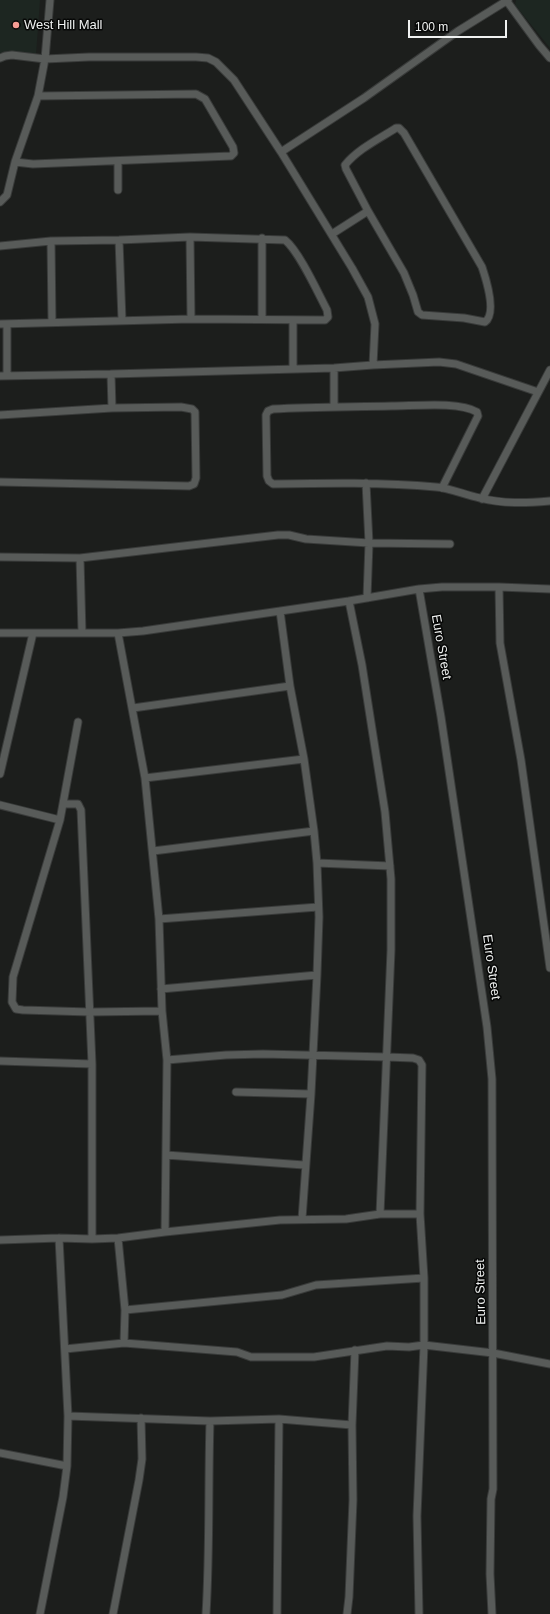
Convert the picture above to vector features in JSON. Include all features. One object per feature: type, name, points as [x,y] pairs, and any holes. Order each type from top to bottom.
[{"type":"street","points":[[0,202],[7,195],[15,162],[38,96],[44,59],[50,0]]},
{"type":"street","points":[[281,152],[364,98],[458,31],[507,0],[550,58]]},
{"type":"street","points":[[0,58],[12,55],[44,59],[89,57],[208,58],[216,62],[234,80],[281,152],[332,234],[368,297],[375,324],[373,365]]},
{"type":"street","points":[[15,162],[33,164],[118,161],[231,156],[234,153],[233,147],[205,99],[196,94],[38,96]]},
{"type":"street","points":[[396,128],[399,128],[404,133],[482,267],[488,287],[491,314],[488,320],[485,322],[464,318],[426,316],[418,312],[404,273],[368,211],[345,165],[373,143],[396,128]]},
{"type":"street","points":[[118,161],[118,190]]},
{"type":"street","points":[[332,234],[368,211]]},
{"type":"street","points":[[0,246],[51,241],[190,237],[262,238],[285,240],[290,244],[327,310],[328,317],[325,320],[192,319],[3,324],[3,376],[334,368],[439,362],[456,364],[538,392]]},
{"type":"street","points":[[190,237],[192,319]]},
{"type":"street","points":[[262,238],[262,319]]},
{"type":"street","points":[[119,240],[122,320]]},
{"type":"street","points":[[51,241],[52,322]]},
{"type":"street","points":[[292,320],[293,369]]},
{"type":"street","points":[[334,368],[334,407]]},
{"type":"street","points":[[482,499],[550,370]]},
{"type":"street","points":[[111,374],[112,408]]},
{"type":"street","points":[[442,488],[478,416],[477,412],[472,409],[455,406],[334,407],[268,410],[266,415],[267,476],[269,481],[273,484],[366,483],[442,488],[482,499],[503,502],[527,503],[550,501]]},
{"type":"street","points":[[0,415],[112,408],[181,407],[192,409],[195,412],[196,478],[194,484],[189,486],[0,482]]},
{"type":"street","points":[[366,483],[369,543],[367,598]]},
{"type":"street","points":[[0,557],[80,558],[278,535],[289,535],[306,539],[369,543],[450,544]]},
{"type":"street","points":[[80,558],[82,633]]},
{"type":"street","points":[[0,633],[118,633],[143,631],[349,601],[419,589],[442,587],[550,589]]},
{"type":"street","points":[[499,587],[500,643],[521,760],[550,968]]},
{"type":"street","name":"Euro Street","points":[[419,589],[441,717],[487,1027],[492,1079],[494,1489],[491,1499],[490,1574],[492,1614]]},
{"type":"street","points":[[349,601],[362,665],[379,773],[385,812],[390,866],[391,950],[380,1214]]},
{"type":"street","points":[[280,611],[290,686],[304,759],[317,863],[317,975],[304,1165],[302,1219]]},
{"type":"street","points":[[0,774],[33,633]]},
{"type":"street","points":[[118,633],[145,778],[159,919],[162,1011],[167,1060],[165,1232]]},
{"type":"street","points":[[133,708],[290,686]]},
{"type":"street","points":[[78,722],[60,820],[13,977],[12,1002],[16,1009],[23,1010],[90,1012],[162,1011]]},
{"type":"street","points":[[145,778],[304,759]]},
{"type":"street","points":[[63,804],[78,804],[81,807],[92,1064],[92,1239]]},
{"type":"street","points":[[0,805],[60,820]]},
{"type":"street","points":[[153,851],[314,831]]},
{"type":"street","points":[[317,863],[390,866]]},
{"type":"street","points":[[159,919],[318,907]]},
{"type":"street","points":[[161,989],[317,975]]},
{"type":"street","points":[[167,1060],[226,1055],[312,1055],[413,1058],[419,1060],[422,1065],[420,1214],[424,1278],[424,1345],[417,1516],[419,1614]]},
{"type":"street","points":[[0,1061],[92,1064]]},
{"type":"street","points":[[236,1092],[310,1094]]},
{"type":"street","points":[[166,1155],[304,1165]]},
{"type":"street","points":[[0,1240],[118,1238],[302,1219],[346,1219],[380,1214],[420,1214]]},
{"type":"street","points":[[40,1614],[63,1497],[67,1466],[68,1416],[59,1238]]},
{"type":"street","points":[[118,1238],[125,1310],[124,1343]]},
{"type":"street","points":[[125,1310],[282,1295],[316,1285],[424,1278]]},
{"type":"street","points":[[65,1348],[124,1343],[237,1352],[251,1356],[314,1357],[387,1346],[409,1347],[424,1345],[493,1353],[550,1364]]},
{"type":"street","points":[[347,1614],[352,1508],[352,1425],[355,1350]]},
{"type":"street","points":[[68,1416],[210,1421],[279,1419],[352,1425]]},
{"type":"street","points":[[113,1614],[142,1459],[141,1418]]},
{"type":"street","points":[[277,1614],[279,1419]]},
{"type":"street","points":[[206,1614],[210,1525],[208,1473],[210,1421]]},
{"type":"street","points":[[0,1444],[0,1454],[67,1466]]},
{"type":"shaded area","points":[[0,0],[40,0],[36,55],[0,59]]},
{"type":"shaded area","points":[[516,0],[550,0],[550,48],[515,5]]},
{"type":"place","name":"West Hill Mall","points":[[16,25]]}]
